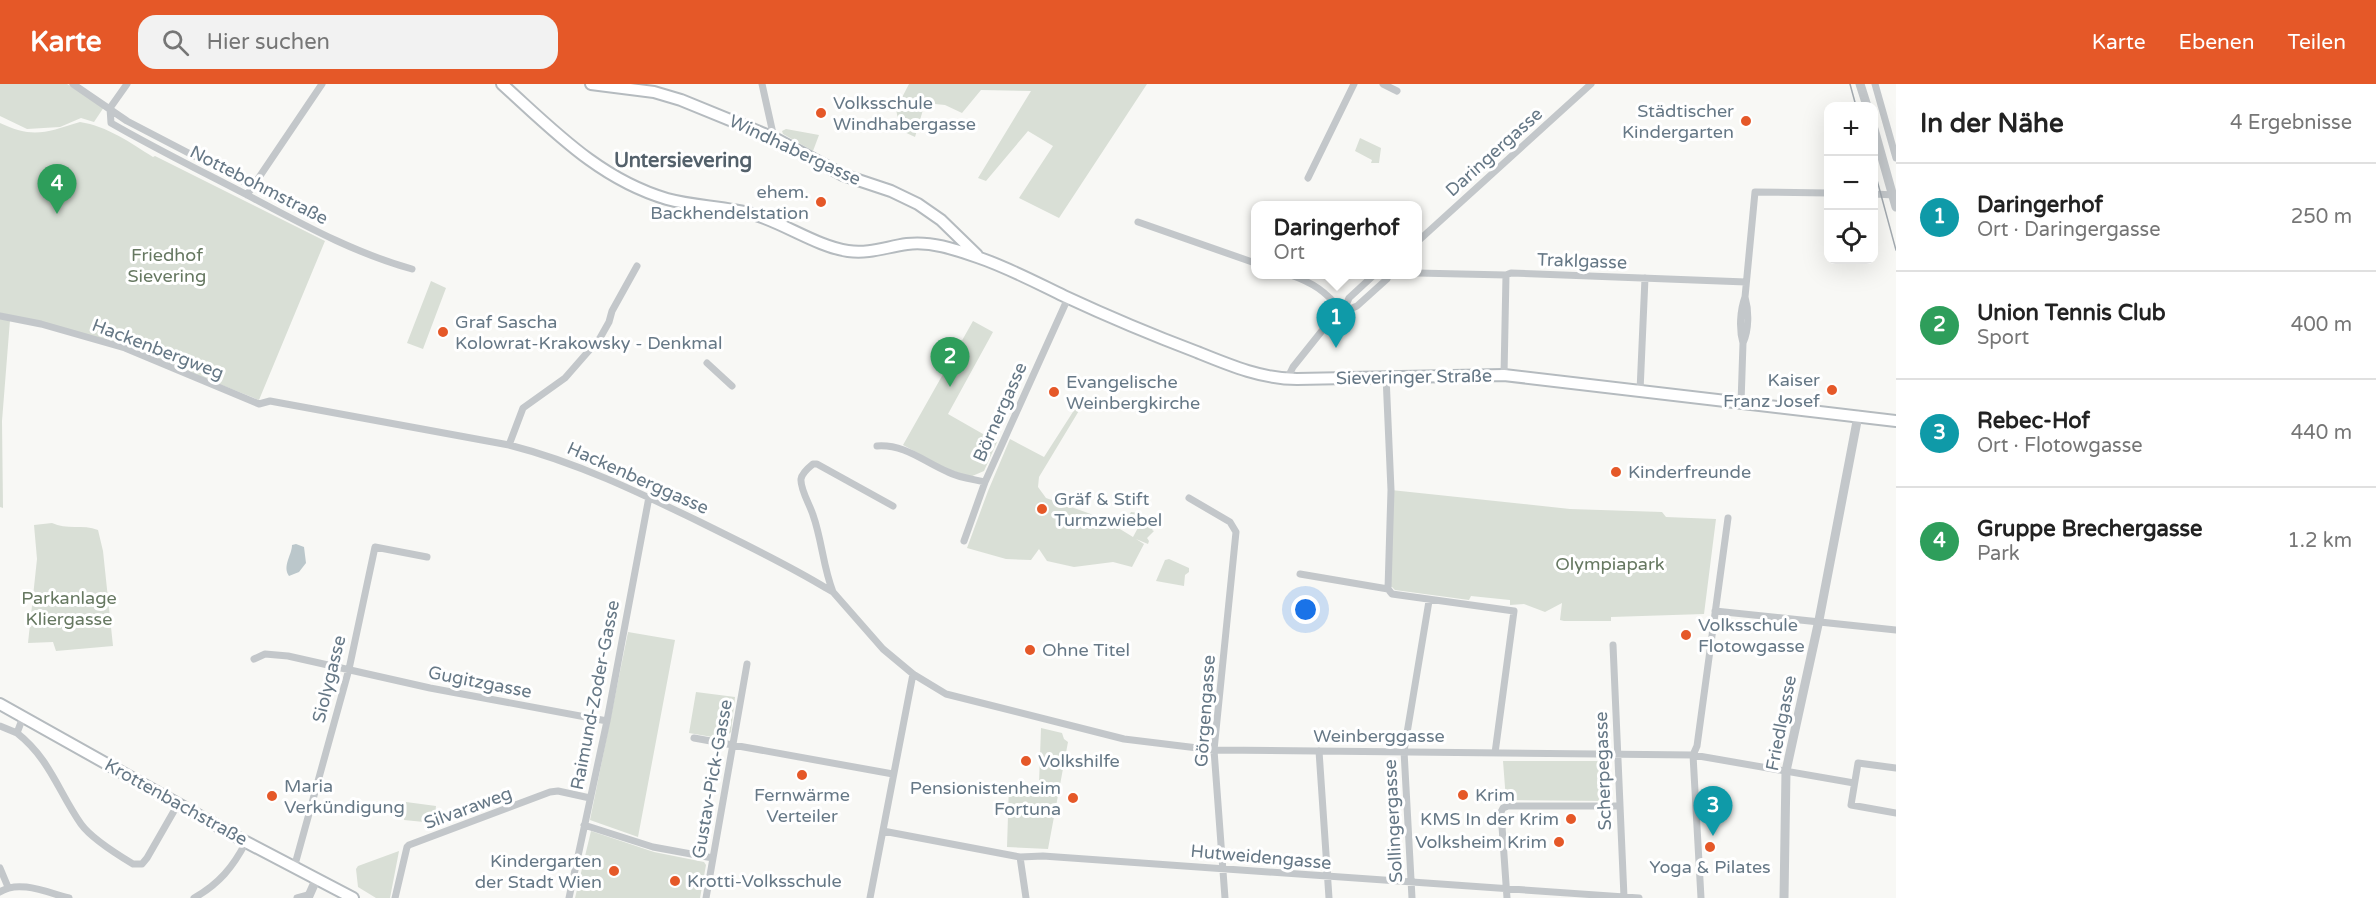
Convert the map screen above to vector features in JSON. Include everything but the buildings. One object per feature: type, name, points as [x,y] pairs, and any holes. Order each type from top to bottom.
[{"type":"main road","name":"Windhabergasse","points":[[591,84],[654,92],[727,118],[774,138],[843,176],[891,191],[918,204],[941,220],[980,258]]},
{"type":"main road","name":"Sieveringer Straße","points":[[505,85],[577,152],[621,181],[644,191],[669,200],[710,205],[755,215],[792,232],[848,251],[880,251],[907,244],[930,244],[955,249],[1033,279],[1068,298],[1152,335],[1236,368],[1287,379],[1504,375],[1896,421]]},
{"type":"main road","points":[[955,249],[960,238]]},
{"type":"main road","name":"Krottenbachstraße","points":[[0,704],[315,880],[353,898]]},
{"type":"street","name":"Nottebohmstraße","points":[[73,84],[127,121],[252,186]]},
{"type":"street","points":[[110,108],[127,84]]},
{"type":"street","points":[[247,195],[322,84]]},
{"type":"street","points":[[762,84],[774,138]]},
{"type":"street","points":[[1308,178],[1354,84]]},
{"type":"street","points":[[1383,84],[1397,91]]},
{"type":"street","name":"Daringergasse","points":[[1422,237],[1591,84]]},
{"type":"street","points":[[1860,84],[1866,102]]},
{"type":"street","points":[[1875,84],[1896,158]]},
{"type":"street","name":"Nottebohmstraße","points":[[110,108],[111,123],[313,230],[388,263],[412,269]]},
{"type":"street","points":[[1878,142],[1896,207]]},
{"type":"street","points":[[1741,403],[1743,343],[1747,335],[1748,305],[1745,297],[1755,192],[1824,193]]},
{"type":"street","points":[[1878,194],[1894,195]]},
{"type":"street","points":[[1138,222],[1251,262]]},
{"type":"street","points":[[509,445],[523,408],[566,378],[600,338],[637,266]]},
{"type":"street","name":"Traklgasse","points":[[1422,273],[1506,275],[1511,273],[1746,282]]},
{"type":"street","points":[[1504,375],[1506,275]]},
{"type":"street","points":[[1640,391],[1645,278]]},
{"type":"street","points":[[1301,279],[1328,295],[1343,312]]},
{"type":"street","points":[[1343,312],[1349,298],[1370,279]]},
{"type":"street","points":[[1287,379],[1293,367],[1318,335],[1343,312],[1358,306],[1387,279]]},
{"type":"street","name":"Börnergasse","points":[[964,541],[985,482],[1068,298]]},
{"type":"street","name":"Hackenbergweg","points":[[0,316],[96,339],[153,359],[258,404],[270,402]]},
{"type":"street","points":[[706,363],[732,386]]},
{"type":"street","points":[[1386,376],[1391,490],[1388,589],[1392,594],[1429,601],[1514,611],[1495,753]]},
{"type":"street","name":"Hackenberggasse","points":[[270,402],[509,445],[544,454],[588,470],[762,552],[833,592],[883,649],[913,674]]},
{"type":"street","name":"Friedlgasse","points":[[1784,898],[1786,771],[1819,620],[1858,416]]},
{"type":"street","points":[[878,446],[894,446],[946,472],[985,482]]},
{"type":"street","points":[[833,592],[827,578],[816,522],[802,486],[801,479],[804,473],[813,464],[820,466],[893,506]]},
{"type":"street","name":"Raimund-Zoder-Gasse","points":[[568,898],[607,721],[649,497]]},
{"type":"street","name":"Görgengasse","points":[[1189,498],[1230,522],[1235,528],[1235,548],[1214,750],[1225,898]]},
{"type":"street","points":[[1701,898],[1693,755],[1697,746],[1728,518]]},
{"type":"street","name":"Siolygasse","points":[[294,868],[349,669],[375,547],[427,557]]},
{"type":"street","points":[[1300,573],[1388,589]]},
{"type":"street","name":"Sollingergasse","points":[[1412,898],[1404,751],[1429,601]]},
{"type":"street","points":[[1715,611],[1819,620],[1896,630]]},
{"type":"street","name":"Scherpegasse","points":[[1613,645],[1623,897]]},
{"type":"street","name":"Gugitzgasse","points":[[254,659],[265,654],[273,655],[349,669],[419,686],[607,721]]},
{"type":"street","name":"Gustav-Pick-Gasse","points":[[706,898],[747,664]]},
{"type":"street","points":[[870,898],[913,674]]},
{"type":"street","name":"Weinberggasse","points":[[913,674],[946,694],[1124,740],[1214,750],[1693,755],[1854,783]]},
{"type":"street","points":[[17,733],[23,717]]},
{"type":"street","points":[[0,726],[17,733],[32,745],[86,830],[133,864],[142,864],[147,858],[178,804]]},
{"type":"street","points":[[694,738],[893,774]]},
{"type":"street","points":[[1319,751],[1329,898]]},
{"type":"street","points":[[1896,768],[1858,763],[1851,805],[1896,813]]},
{"type":"street","name":"Silvaraweg","points":[[395,898],[409,845],[550,792],[558,791],[590,798]]},
{"type":"street","points":[[1507,898],[1501,812],[1503,808],[1508,806],[1619,806]]},
{"type":"street","points":[[585,825],[653,847],[713,858]]},
{"type":"street","name":"Hutweidengasse","points":[[883,831],[1020,857],[1043,856],[1222,868],[1328,878],[1639,898]]},
{"type":"street","points":[[194,898],[221,880],[236,861],[246,842]]},
{"type":"street","points":[[1020,857],[1026,898]]},
{"type":"street","points":[[0,868],[8,887]]},
{"type":"street","points":[[297,898],[308,897],[315,880]]},
{"type":"street","points":[[0,892],[8,887],[22,887],[69,898]]},
{"type":"green space","points":[[0,84],[67,84],[104,107],[94,122],[81,118],[60,127],[27,129],[0,116]]},
{"type":"green space","points":[[909,84],[1147,84],[1059,218],[1019,198],[1053,146],[1028,131],[986,181],[978,178],[1031,91],[981,90],[962,113],[945,105],[925,103],[915,137],[900,130],[896,109]]},
{"type":"green space","name":"Friedhof Sievering","points":[[80,122],[109,131],[153,157],[325,241],[259,400],[162,361],[0,314],[0,123],[22,131],[40,132]]},
{"type":"green space","points":[[786,129],[819,135],[813,151],[783,134],[782,131]]},
{"type":"green space","points":[[1360,138],[1381,148],[1379,163],[1371,163],[1372,160],[1355,151]]},
{"type":"green space","points":[[431,281],[446,288],[423,349],[407,343]]},
{"type":"green space","points":[[0,318],[10,320],[2,421],[3,508],[0,507]]},
{"type":"green space","points":[[973,321],[993,332],[948,414],[997,442],[984,471],[970,477],[945,468],[903,445]]},
{"type":"green space","points":[[1078,404],[1080,409],[1039,477],[1038,487],[1046,498],[1102,518],[1133,537],[1140,524],[1128,518],[1131,512],[1139,513],[1142,518],[1146,516],[1151,521],[1152,519],[1156,521],[1157,524],[1152,530],[1154,531],[1147,538],[1148,544],[1136,539],[1144,544],[1132,567],[1113,562],[1074,567],[1047,561],[1039,549],[1031,560],[1006,559],[967,548],[1010,439],[1044,457]]},
{"type":"green space","name":"Olympiapark","points":[[1391,490],[1570,509],[1662,512],[1666,517],[1716,519],[1704,614],[1611,617],[1611,621],[1564,621],[1560,620],[1562,603],[1545,612],[1524,604],[1510,605],[1510,600],[1471,596],[1469,600],[1395,590],[1388,586]]},
{"type":"green space","name":"Parkanlage Kliergasse","points":[[52,523],[98,530],[103,551],[113,646],[56,651],[53,642],[28,643],[37,559],[34,525]]},
{"type":"green space","points":[[1169,559],[1189,568],[1189,572],[1185,575],[1184,586],[1156,581],[1165,560]]},
{"type":"green space","points":[[628,632],[675,640],[638,837],[590,820]]},
{"type":"green space","points":[[696,692],[735,697],[731,732],[724,739],[689,733]]},
{"type":"green space","points":[[1041,728],[1062,733],[1068,742],[1048,849],[1007,847],[1009,784],[1039,784]]},
{"type":"green space","points":[[1503,761],[1608,761],[1610,801],[1506,800]]},
{"type":"green space","points":[[406,802],[436,806],[434,823],[404,820]]},
{"type":"green space","points":[[591,831],[654,852],[704,862],[706,865],[700,898],[575,898]]},
{"type":"green space","points":[[399,851],[390,898],[376,898],[358,887],[356,869],[358,866]]},
{"type":"shaded area","points":[[292,545],[304,547],[306,563],[299,572],[289,576],[287,564]]},
{"type":"tram line","points":[[1850,84],[1855,102]]},
{"type":"tram line","points":[[1878,184],[1896,250]]},
{"type":"place","name":"Volksschule Windhabergasse","points":[[821,113]]},
{"type":"place","name":"Städtischer Kindergarten","points":[[1746,121]]},
{"type":"place","name":"ehem. Backhendelstation","points":[[821,202]]},
{"type":"place","name":"Gruppe Brechergasse","points":[[57,214]]},
{"type":"place","name":"Graf Sascha Kolowrat-Krakowsky - Denkmal","points":[[443,332]]},
{"type":"place","name":"Daringerhof","points":[[1336,348]]},
{"type":"place","name":"Union Tennis Club","points":[[950,387]]},
{"type":"place","name":"Kaiser Franz Josef","points":[[1832,390]]},
{"type":"place","name":"Evangelische Weinbergkirche","points":[[1054,392]]},
{"type":"place","name":"Kinderfreunde","points":[[1616,472]]},
{"type":"place","name":"Gräf & Stift Turmzwiebel","points":[[1042,509]]},
{"type":"place","name":"Volksschule Flotowgasse","points":[[1686,635]]},
{"type":"place","name":"Ohne Titel","points":[[1030,650]]},
{"type":"place","name":"Volkshilfe","points":[[1026,761]]},
{"type":"place","name":"Fernwärme Verteiler","points":[[802,775]]},
{"type":"place","name":"Krim","points":[[1463,795]]},
{"type":"place","name":"Maria Verkündigung","points":[[272,796]]},
{"type":"place","name":"Pensionistenheim Fortuna","points":[[1073,798]]},
{"type":"place","name":"KMS In der Krim","points":[[1571,819]]},
{"type":"place","name":"Rebec-Hof","points":[[1713,836]]},
{"type":"place","name":"Volksheim Krim","points":[[1559,842]]},
{"type":"place","name":"Yoga & Pilates","points":[[1710,847]]},
{"type":"place","name":"Kindergarten der Stadt Wien","points":[[614,871]]},
{"type":"place","name":"Krotti-Volksschule","points":[[675,881]]},
{"type":"district","name":"Untersievering","points":[[683,161]]}]
